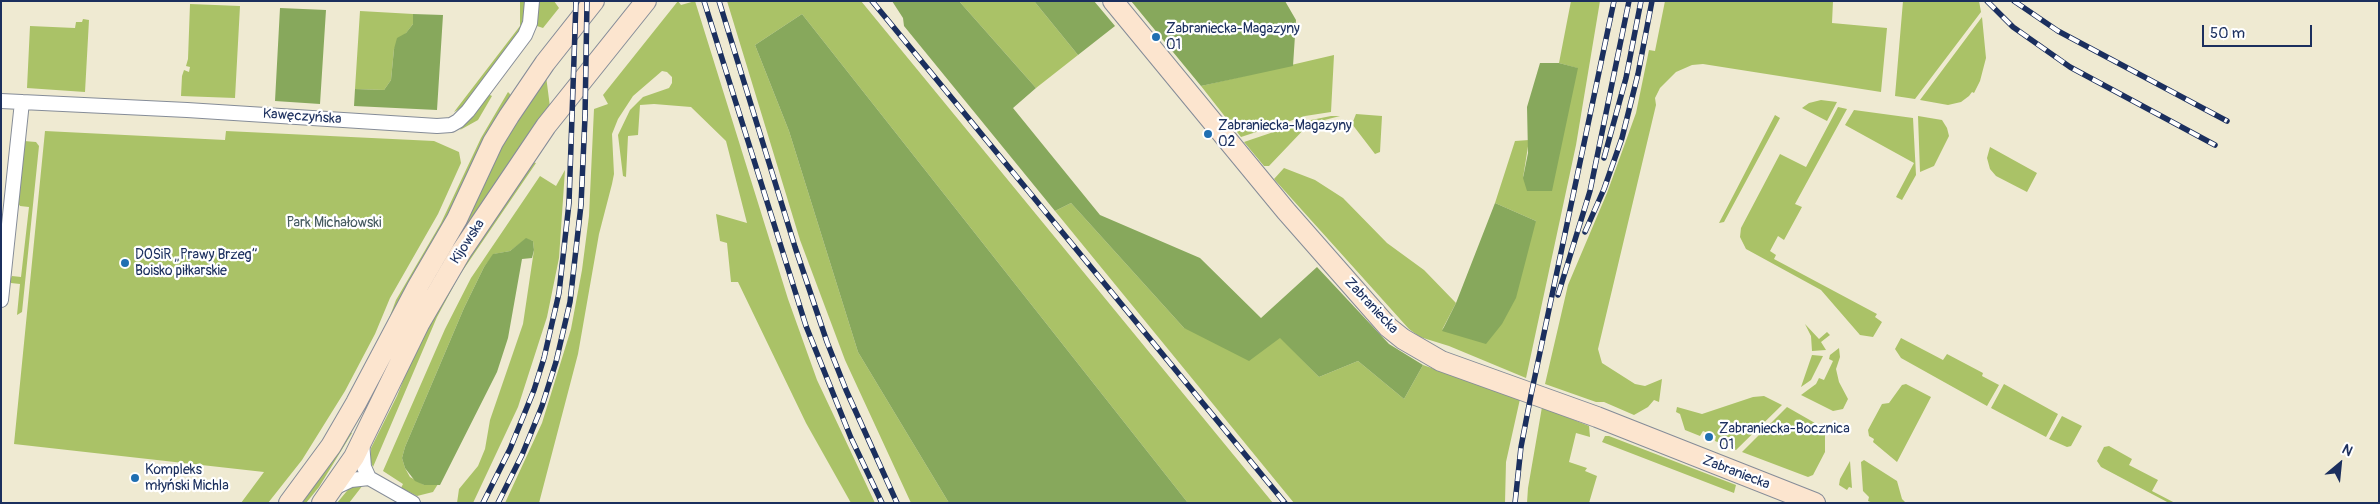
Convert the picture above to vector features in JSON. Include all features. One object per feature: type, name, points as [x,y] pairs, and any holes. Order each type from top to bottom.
[{"type":"street","name":"Kawęczyńska","points":[[1,101],[187,110],[437,126],[451,125],[468,111],[525,35],[530,24],[532,1]]},
{"type":"street","name":"Kijowska","points":[[289,503],[310,478],[356,403],[418,286],[457,218],[493,142],[545,63],[594,1]]},
{"type":"street","name":"Kijowska","points":[[328,495],[362,442],[419,324],[462,252],[546,126],[646,1]]},
{"type":"street","name":"Zabraniecka","points":[[1113,1],[1286,211],[1388,327],[1403,339],[1441,361],[1597,418],[1815,503]]},
{"type":"street","points":[[1,300],[22,102]]},
{"type":"street","points":[[362,442],[364,467],[369,478],[413,503]]},
{"type":"street","points":[[328,495],[352,480],[369,478]]},
{"type":"green space","points":[[520,1],[526,1],[521,29],[463,107],[454,112],[520,26]]},
{"type":"green space","points":[[538,1],[554,1],[559,8],[543,28],[537,26]]},
{"type":"green space","points":[[678,1],[681,5],[695,1],[788,299],[817,380],[875,503],[851,503],[806,423],[738,282],[731,282],[727,243],[720,241],[716,214],[747,223],[726,141],[691,107],[654,104],[640,105],[638,135],[628,136],[626,177],[623,176],[618,135],[630,110],[643,97],[669,88],[672,83],[672,77],[667,72],[662,71],[633,96],[618,119],[612,134],[614,174],[599,234],[578,354],[539,503],[505,503],[542,423],[571,329],[582,270],[589,216],[594,109],[608,104],[603,95]]},
{"type":"green space","points":[[727,1],[861,1],[1273,503],[1188,503],[802,14],[755,45],[789,131],[858,352],[949,503],[911,503],[845,360],[800,240]]},
{"type":"green space","points":[[892,1],[959,1],[1036,88],[1013,108],[1100,215],[1200,258],[1261,318],[1317,267],[1389,344],[1423,365],[1404,399],[1358,361],[1319,377],[1280,338],[1249,361],[1184,328],[1071,203],[1055,211],[904,26],[903,18]]},
{"type":"green space","points":[[959,1],[1034,1],[1078,55],[1036,88]]},
{"type":"green space","points":[[1034,1],[1094,1],[1115,26],[1078,55]]},
{"type":"green space","points":[[1131,1],[1285,1],[1296,20],[1293,66],[1201,86]]},
{"type":"green space","points":[[1571,1],[1600,1],[1576,145],[1526,378],[1449,346],[1420,337],[1409,329],[1274,179],[1284,168],[1315,180],[1343,198],[1387,243],[1424,270],[1456,303],[1442,330],[1536,221],[1495,203],[1515,141],[1529,140],[1523,178],[1577,68],[1559,63]]},
{"type":"green space","points":[[1665,1],[1833,1],[1832,23],[1887,28],[1881,92],[1703,64],[1692,65],[1676,72],[1660,88],[1655,98],[1656,105],[1598,349],[1602,363],[1635,384],[1645,386],[1662,379],[1659,402],[1654,400],[1648,407],[1634,415],[1604,402],[1596,402],[1545,384],[1568,285],[1607,193],[1636,113],[1649,50],[1655,51]]},
{"type":"green space","points":[[1903,1],[1979,1],[1981,12],[1915,99],[1895,96]]},
{"type":"green space","points":[[190,4],[240,6],[235,98],[181,96],[182,76],[184,70],[189,72],[190,67],[186,66],[188,59]]},
{"type":"green space","points":[[280,8],[326,10],[320,104],[275,101]]},
{"type":"green space","points":[[360,11],[413,14],[413,24],[394,49],[391,80],[384,90],[355,89]]},
{"type":"green space","points":[[413,14],[443,15],[437,110],[354,106],[355,89],[384,90],[391,80],[397,38],[406,33],[413,24]]},
{"type":"green space","points":[[802,14],[1188,503],[949,503],[858,352],[789,131],[755,45]]},
{"type":"green space","points":[[1982,17],[1986,58],[1980,81],[1974,93],[1972,92],[1961,102],[1948,105],[1920,100]]},
{"type":"green space","points":[[83,19],[89,20],[85,92],[27,88],[30,26],[75,28],[76,22],[82,22]]},
{"type":"green space","points":[[1334,55],[1331,112],[1305,116],[1241,137],[1201,86]]},
{"type":"green space","points":[[1540,63],[1559,63],[1578,68],[1552,191],[1527,191],[1523,178],[1528,153],[1527,107]]},
{"type":"green space","points":[[546,76],[550,107],[461,235],[459,234],[507,137]]},
{"type":"green space","points":[[508,92],[511,95],[493,123],[453,207],[387,324],[396,300],[441,223],[481,138]]},
{"type":"green space","points":[[488,94],[492,96],[478,120],[460,130]]},
{"type":"green space","points":[[1821,100],[1837,102],[1827,121],[1802,108],[1809,103]]},
{"type":"green space","points":[[1838,107],[1847,109],[1795,204],[1802,207],[1784,240],[1778,236],[1770,251],[1776,255],[1774,259],[1877,314],[1875,317],[1882,322],[1873,337],[1860,335],[1821,290],[1746,249],[1740,237],[1741,228],[1780,154],[1806,167]]},
{"type":"green space","points":[[1854,110],[1913,118],[1916,175],[1902,200],[1896,197],[1914,163],[1845,125]]},
{"type":"green space","points":[[1356,114],[1382,116],[1380,152],[1375,154],[1352,124]]},
{"type":"green space","points":[[1775,115],[1780,118],[1724,222],[1719,223]]},
{"type":"green space","points":[[1340,116],[1309,124],[1269,166],[1264,166],[1244,142],[1306,121]]},
{"type":"green space","points":[[1918,116],[1942,120],[1949,136],[1934,166],[1920,172]]},
{"type":"green space","name":"Park Michałowski","points":[[45,131],[225,140],[226,131],[434,141],[459,152],[461,163],[438,214],[390,298],[375,334],[345,391],[302,460],[268,503],[241,503],[264,472],[14,444]]},
{"type":"green space","points":[[24,141],[36,142],[39,146],[22,312],[17,315],[20,284],[11,283],[10,280],[12,276],[21,277],[29,207],[20,206],[18,203]]},
{"type":"green space","points":[[1990,147],[2037,173],[2027,192],[1996,176],[1990,169],[1987,158]]},
{"type":"green space","points":[[533,162],[536,163],[459,276],[437,317],[373,467],[370,460],[371,448],[397,396],[417,346],[460,269]]},
{"type":"green space","points":[[565,170],[559,258],[547,317],[518,407],[473,503],[457,503],[459,489],[478,466],[485,449],[490,420],[523,324],[534,250],[533,241],[526,239],[510,251],[494,254],[484,267],[464,308],[405,447],[402,458],[410,477],[424,485],[438,484],[433,492],[417,496],[401,488],[403,484],[383,471],[445,329],[471,278],[540,176],[556,186]]},
{"type":"green space","points":[[1071,203],[1184,328],[1280,337],[1319,377],[1358,361],[1404,399],[1423,365],[1520,399],[1506,462],[1505,503],[1294,503],[1055,211]]},
{"type":"green space","points":[[1495,203],[1536,221],[1516,298],[1502,324],[1486,344],[1442,331],[1456,303]]},
{"type":"green space","points":[[526,238],[533,241],[534,250],[532,258],[522,259],[508,338],[497,372],[440,485],[424,485],[415,481],[405,468],[402,458],[405,447],[464,308],[484,267],[493,254],[510,251]]},
{"type":"green space","points":[[1805,324],[1819,339],[1827,332],[1830,335],[1821,342],[1826,350],[1812,351],[1811,336]]},
{"type":"green space","points":[[1901,338],[1943,360],[1947,354],[1983,373],[1982,376],[1999,385],[1987,406],[1901,358],[1895,349]]},
{"type":"green space","points":[[1839,348],[1840,357],[1836,369],[1839,382],[1848,399],[1843,409],[1833,411],[1801,395],[1816,384],[1819,378],[1824,380],[1833,361],[1829,359],[1830,355]]},
{"type":"green space","points":[[1812,355],[1823,356],[1811,380],[1801,387]]},
{"type":"green space","points":[[1906,384],[1931,397],[1897,462],[1873,442],[1874,439],[1869,436],[1868,430],[1882,404],[1889,403],[1902,385]]},
{"type":"green space","points":[[2004,384],[2058,414],[2046,437],[1991,408]]},
{"type":"green space","points":[[1764,396],[1782,405],[1736,450],[1715,441],[1716,436],[1703,431],[1700,436],[1685,430],[1680,414],[1676,412],[1677,407],[1702,414],[1753,397]]},
{"type":"green space","points":[[1542,407],[1589,426],[1590,437],[1576,433],[1569,462],[1587,468],[1585,471],[1597,476],[1589,503],[1527,503]]},
{"type":"green space","points":[[1787,407],[1815,423],[1825,433],[1825,452],[1813,475],[1808,477],[1742,452]]},
{"type":"green space","points":[[2062,416],[2082,426],[2071,446],[2067,447],[2049,439]]},
{"type":"green space","points":[[350,432],[352,433],[319,487],[306,503],[300,503]]},
{"type":"green space","points":[[1605,436],[1736,485],[1734,493],[1602,442]]},
{"type":"green space","points":[[2109,446],[2132,459],[2129,465],[2158,480],[2152,491],[2175,503],[2169,503],[2101,467],[2097,461],[2104,447]]},
{"type":"green space","points":[[1864,460],[1897,481],[1902,499],[1906,503],[1873,503],[1868,501],[1869,497],[1863,491],[1861,462]]},
{"type":"green space","points":[[1850,461],[1852,488],[1849,487],[1847,490],[1839,485],[1840,479]]},
{"type":"green space","points":[[363,485],[349,503],[337,503],[351,486]]},
{"type":"railway","points":[[483,503],[510,449],[534,390],[544,358],[559,293],[569,203],[576,1]]},
{"type":"railway","points":[[498,503],[522,455],[542,406],[556,362],[570,302],[581,205],[587,1]]},
{"type":"railway","points":[[704,1],[806,326],[851,438],[882,503]]},
{"type":"railway","points":[[719,1],[795,247],[827,342],[846,390],[897,503]]},
{"type":"railway","points":[[872,1],[1285,503]]},
{"type":"railway","points":[[1515,503],[1521,447],[1531,395],[1614,1]]},
{"type":"railway","points":[[1558,295],[1590,191],[1629,1]]},
{"type":"railway","points":[[1604,158],[1626,78],[1641,1]]},
{"type":"railway","points":[[1585,232],[1604,189],[1622,138],[1638,74],[1652,1]]},
{"type":"railway","points":[[1987,1],[2013,27],[2070,67],[2215,145]]},
{"type":"railway","points":[[2014,1],[2058,31],[2227,121]]},
{"type":"place","name":"Zabraniecka-Magazyny 01","points":[[1156,37]]},
{"type":"place","name":"Zabraniecka-Magazyny 02","points":[[1208,134]]},
{"type":"place","name":"DOSiR „Prawy Brzeg” Boisko piłkarskie","points":[[125,263]]},
{"type":"place","name":"Zabraniecka-Bocznica 01","points":[[1709,437]]},
{"type":"place","name":"Kompleks młyński Michla","points":[[135,478]]}]
